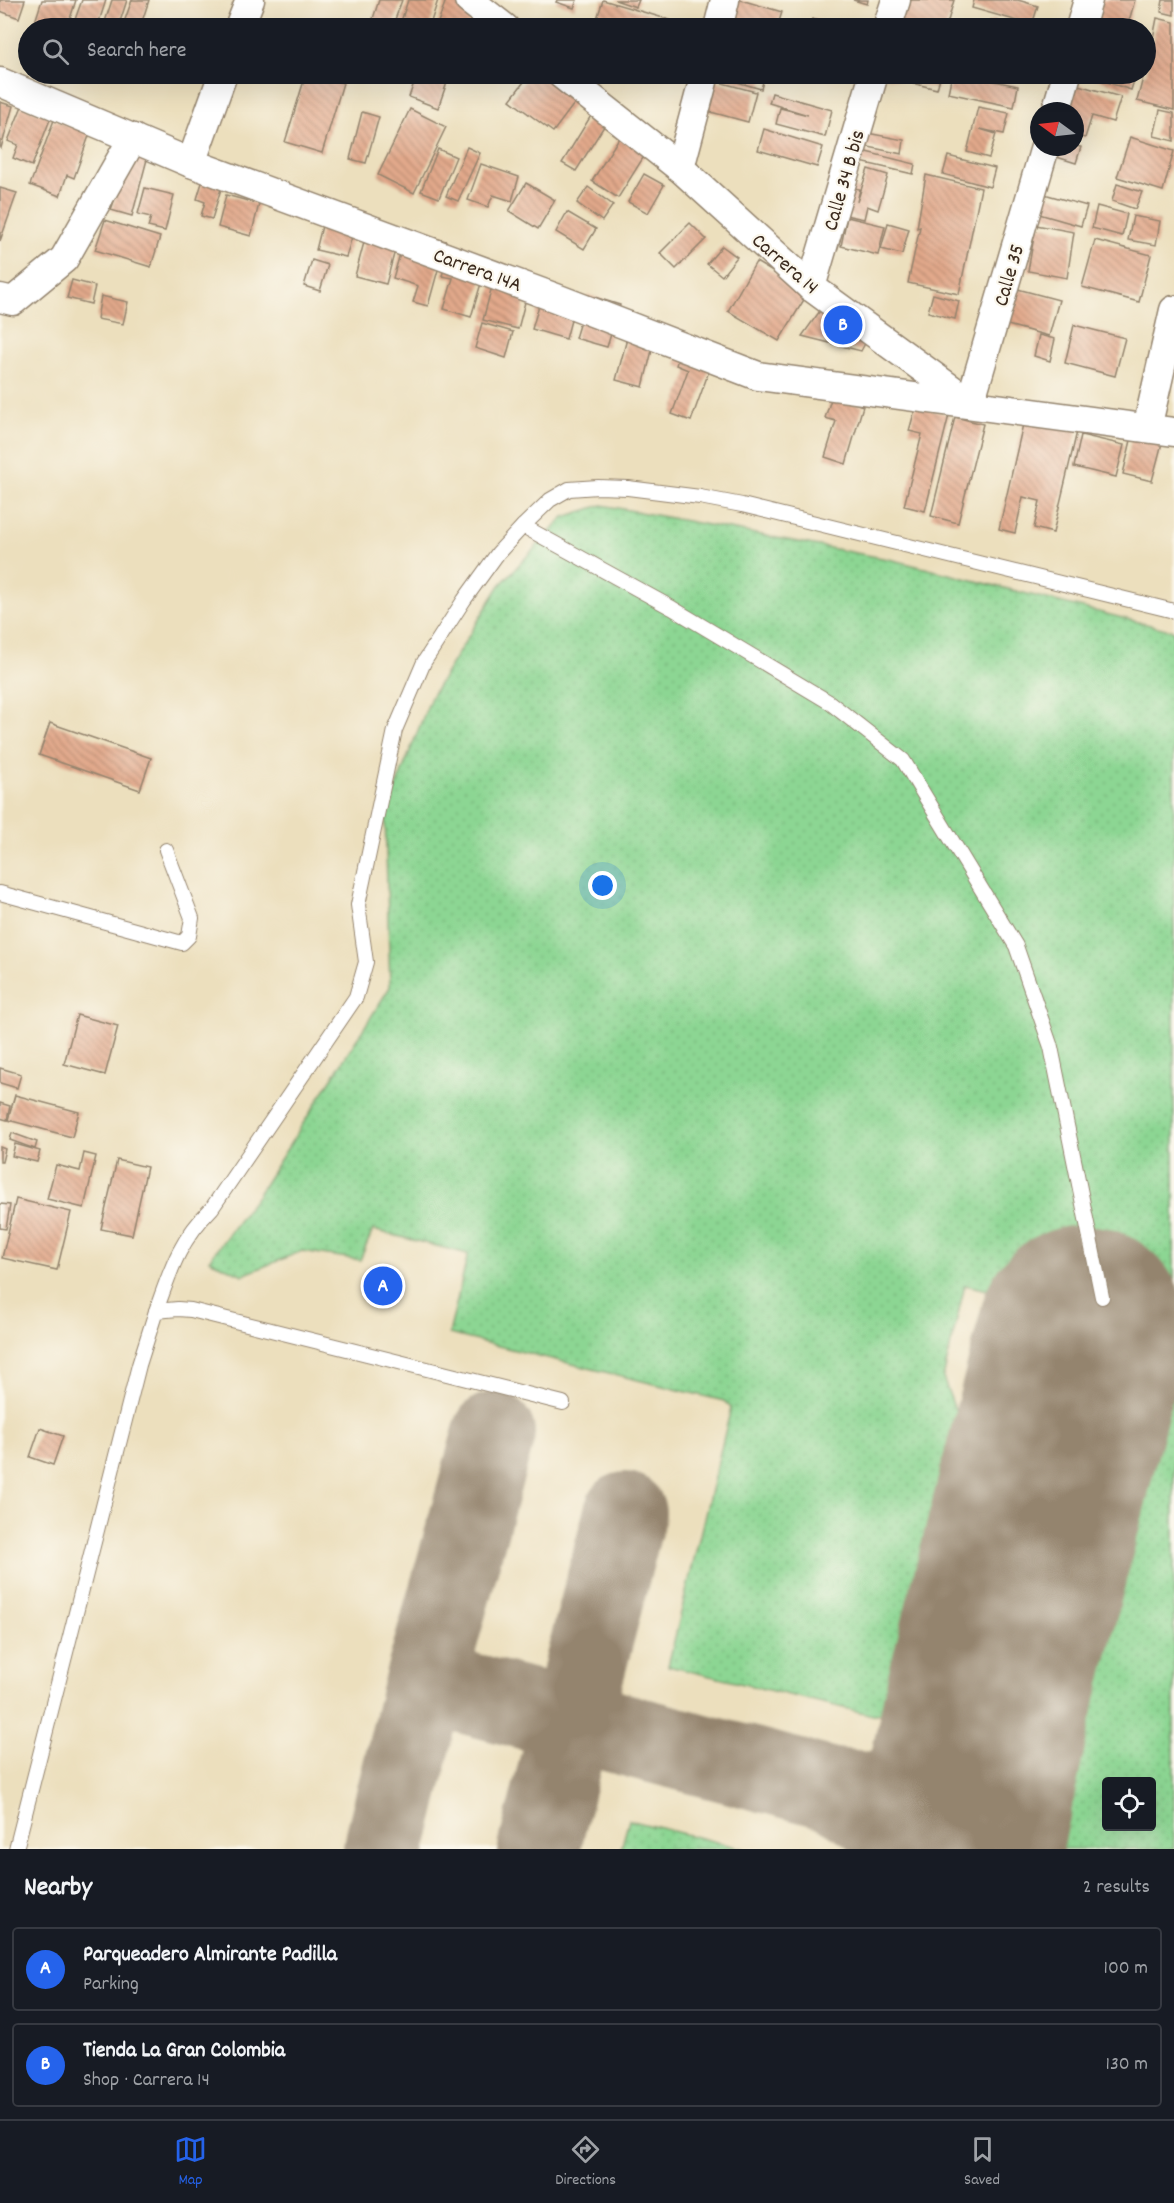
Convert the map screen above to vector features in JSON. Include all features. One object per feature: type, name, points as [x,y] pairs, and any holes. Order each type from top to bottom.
[{"type":"street","points":[[243,18],[250,0]]},
{"type":"street","points":[[469,0],[492,18]]},
{"type":"street","points":[[720,18],[725,0]]},
{"type":"street","points":[[890,18],[896,0]]},
{"type":"street","points":[[1083,18],[1088,0]]},
{"type":"street","name":"Carrera 14A","points":[[0,82],[191,163],[544,293],[758,376],[970,404]]},
{"type":"street","points":[[191,163],[219,84]]},
{"type":"street","name":"Carrera 14","points":[[574,84],[680,168],[811,287],[970,404],[1161,430]]},
{"type":"street","points":[[680,168],[702,84]]},
{"type":"street","name":"Calle 34 B bis","points":[[811,287],[871,84]]},
{"type":"street","points":[[1059,102],[1064,84]]},
{"type":"street","points":[[0,298],[13,301],[64,259],[133,138]]},
{"type":"street","name":"Calle 35","points":[[970,404],[1042,156]]},
{"type":"street","points":[[1161,430],[1174,310]]},
{"type":"lane","points":[[16,1849],[145,1343],[173,1262],[196,1224],[212,1208],[356,997],[366,962],[358,905],[395,730],[424,662],[498,553],[523,526],[550,500],[569,489],[618,488],[700,497],[927,549],[1174,611]]},
{"type":"lane","points":[[523,526],[672,608],[829,702],[903,760],[1016,946],[1050,1047],[1102,1297]]},
{"type":"lane","points":[[0,893],[182,943],[189,936],[192,918],[166,850]]},
{"type":"lane","points":[[156,1311],[178,1308],[191,1310],[563,1403]]},
{"type":"green space","points":[[602,505],[893,560],[1174,631],[1174,1849],[1024,1849],[1147,1326],[965,1285],[943,1378],[973,1457],[917,1688],[899,1707],[873,1715],[668,1666],[731,1408],[724,1401],[449,1334],[468,1254],[373,1230],[360,1260],[302,1251],[243,1275],[209,1260],[257,1196],[390,987],[385,815],[431,697],[500,585],[564,517]]},
{"type":"green space","points":[[629,1820],[744,1849],[621,1849]]},
{"type":"building","points":[[0,0],[25,0],[19,18],[0,11]]},
{"type":"building","points":[[42,0],[76,0],[70,18],[36,18]]},
{"type":"building","points":[[82,0],[106,0],[100,18],[76,18]]},
{"type":"building","points":[[112,0],[127,0],[121,18],[106,18]]},
{"type":"building","points":[[132,0],[149,0],[143,18],[126,18]]},
{"type":"building","points":[[379,0],[402,0],[396,18],[373,18]]},
{"type":"building","points":[[408,0],[438,0],[432,18],[402,18]]},
{"type":"building","points":[[446,0],[464,0],[476,5],[471,18],[440,18]]},
{"type":"building","points":[[557,0],[577,0],[574,8],[556,2]]},
{"type":"building","points":[[603,0],[663,18],[597,18]]},
{"type":"building","points":[[615,0],[639,0],[636,7]]},
{"type":"building","points":[[733,0],[741,0],[782,12],[780,18],[731,18]]},
{"type":"building","points":[[853,0],[868,0],[867,4]]},
{"type":"building","points":[[901,0],[954,0],[949,18],[896,18]]},
{"type":"building","points":[[974,0],[1018,0],[1038,6],[1034,18],[1007,18],[972,8]]},
{"type":"building","points":[[1090,0],[1135,0],[1130,18],[1085,17]]},
{"type":"building","points":[[1163,0],[1174,0],[1174,15],[1161,12]]},
{"type":"building","points":[[1157,18],[1174,22],[1174,110],[1137,101],[1141,84],[1156,84]]},
{"type":"building","points":[[303,84],[343,84],[322,153],[285,142]]},
{"type":"building","points":[[414,84],[446,84],[438,108],[409,97]]},
{"type":"building","points":[[522,84],[555,84],[577,100],[553,132],[510,100]]},
{"type":"building","points":[[702,84],[726,84],[756,92],[748,122],[696,108]]},
{"type":"building","points":[[744,84],[762,84],[761,89]]},
{"type":"building","points":[[916,84],[938,84],[937,89]]},
{"type":"building","points":[[950,84],[1018,86],[1014,107],[948,93]]},
{"type":"building","points":[[1063,84],[1075,84],[1121,97],[1113,122],[1092,116],[1085,138],[1084,102],[1058,102]]},
{"type":"building","points":[[1113,84],[1133,84],[1131,90]]},
{"type":"building","points":[[772,93],[832,110],[825,137],[776,124],[780,108],[808,115],[769,103]]},
{"type":"building","points":[[0,102],[13,106],[1,148],[0,147]]},
{"type":"building","points":[[22,106],[51,117],[32,166],[13,158],[18,145],[8,141]]},
{"type":"building","points":[[978,107],[1009,113],[1004,134],[980,129],[996,134],[989,158],[967,152]]},
{"type":"building","points":[[410,109],[446,127],[414,193],[378,175]]},
{"type":"building","points":[[1160,110],[1174,113],[1174,141],[1154,136]]},
{"type":"building","points":[[362,112],[379,117],[366,163],[350,159]]},
{"type":"building","points":[[592,114],[606,123],[576,171],[562,163]]},
{"type":"building","points":[[54,120],[90,133],[74,178],[67,175],[60,196],[30,185]]},
{"type":"building","points":[[764,129],[823,147],[817,167],[758,150]]},
{"type":"building","points":[[862,132],[904,140],[902,154],[859,145]]},
{"type":"building","points":[[622,133],[648,150],[618,198],[592,181]]},
{"type":"building","points":[[1130,137],[1174,151],[1163,191],[1117,177]]},
{"type":"building","points":[[119,139],[150,148],[132,216],[111,210],[115,198]]},
{"type":"building","points":[[467,147],[480,153],[458,201],[446,196]]},
{"type":"building","points":[[438,149],[456,157],[439,198],[421,191]]},
{"type":"building","points":[[854,149],[915,164],[913,174],[852,160]]},
{"type":"building","points":[[948,156],[995,168],[990,187],[943,174]]},
{"type":"building","points":[[1053,156],[1078,156],[1076,163]]},
{"type":"building","points":[[481,164],[519,177],[512,201],[493,195],[488,207],[468,200]]},
{"type":"building","points":[[868,169],[888,175],[878,210],[867,206],[864,219],[831,212],[836,185],[860,189],[857,202]]},
{"type":"building","points":[[644,174],[664,185],[648,213],[628,202]]},
{"type":"building","points":[[926,175],[981,188],[959,294],[908,283],[920,227],[917,228]]},
{"type":"building","points":[[204,176],[223,182],[212,219],[201,216],[205,202],[197,199]]},
{"type":"building","points":[[526,183],[555,200],[538,229],[509,211]]},
{"type":"building","points":[[1117,184],[1142,192],[1135,209],[1112,201]]},
{"type":"building","points":[[588,187],[613,205],[602,221],[577,203]]},
{"type":"building","points":[[0,188],[17,193],[0,241]]},
{"type":"building","points":[[145,188],[174,195],[165,231],[148,227],[151,217],[138,214]]},
{"type":"building","points":[[1037,192],[1087,206],[1081,226],[1032,212]]},
{"type":"building","points":[[226,195],[259,204],[251,236],[218,227]]},
{"type":"building","points":[[1097,206],[1127,214],[1122,236],[1092,228]]},
{"type":"building","points":[[567,212],[596,229],[584,249],[556,232]]},
{"type":"building","points":[[1133,216],[1160,221],[1156,245],[1128,240]]},
{"type":"building","points":[[847,217],[885,226],[878,255],[841,246]]},
{"type":"building","points":[[105,220],[160,237],[151,267],[95,250]]},
{"type":"building","points":[[370,220],[401,228],[386,284],[355,276]]},
{"type":"building","points":[[323,222],[354,230],[346,257],[316,250]]},
{"type":"building","points":[[690,223],[706,239],[676,269],[660,253]]},
{"type":"building","points":[[888,223],[909,229],[902,254],[881,249]]},
{"type":"building","points":[[1036,225],[1074,232],[1067,278],[1028,271]]},
{"type":"building","points":[[407,230],[446,241],[428,306],[413,302],[418,286],[393,278]]},
{"type":"building","points":[[1095,240],[1151,255],[1139,302],[1082,287]]},
{"type":"building","points":[[722,246],[737,257],[722,276],[707,264]]},
{"type":"building","points":[[449,252],[487,263],[471,317],[444,309],[453,278],[442,276]]},
{"type":"building","points":[[312,260],[328,265],[320,291],[304,286]]},
{"type":"building","points":[[756,262],[808,293],[779,341],[728,311]]},
{"type":"building","points":[[496,271],[531,279],[518,329],[483,320]]},
{"type":"building","points":[[72,280],[95,286],[91,304],[67,298]]},
{"type":"building","points":[[1010,287],[1059,300],[1049,336],[1000,323]]},
{"type":"building","points":[[933,294],[959,301],[955,319],[928,312]]},
{"type":"building","points":[[542,295],[575,305],[566,339],[532,329]]},
{"type":"building","points":[[588,295],[620,305],[607,347],[575,338]]},
{"type":"building","points":[[101,296],[128,302],[123,324],[97,319]]},
{"type":"building","points":[[827,301],[871,332],[861,351],[802,336]]},
{"type":"building","points":[[482,323],[513,332],[506,358],[475,348]]},
{"type":"building","points":[[1074,325],[1125,338],[1115,376],[1065,363]]},
{"type":"building","points":[[629,331],[655,338],[643,387],[616,380]]},
{"type":"building","points":[[1039,335],[1055,339],[1050,361],[1034,356]]},
{"type":"building","points":[[681,349],[713,360],[691,421],[672,414],[688,370],[676,365]]},
{"type":"building","points":[[832,396],[863,406],[846,464],[825,457],[836,421],[825,418]]},
{"type":"building","points":[[916,406],[949,415],[925,511],[904,506],[922,434],[909,431]]},
{"type":"building","points":[[1026,411],[1079,423],[1053,533],[1034,528],[1040,501],[1023,497],[1015,533],[999,529]]},
{"type":"building","points":[[955,417],[983,424],[958,523],[931,516]]},
{"type":"building","points":[[1081,435],[1124,445],[1116,477],[1074,467]]},
{"type":"building","points":[[1132,436],[1162,443],[1152,481],[1123,474]]},
{"type":"building","points":[[50,723],[151,758],[140,790],[39,755]]},
{"type":"building","points":[[77,1015],[118,1026],[105,1075],[64,1064]]},
{"type":"building","points":[[0,1068],[21,1074],[17,1088],[0,1083]]},
{"type":"building","points":[[15,1095],[79,1112],[72,1137],[8,1120]]},
{"type":"building","points":[[0,1103],[10,1106],[7,1120],[0,1118]]},
{"type":"building","points":[[12,1133],[37,1142],[35,1149],[10,1140]]},
{"type":"building","points":[[15,1144],[40,1151],[37,1162],[12,1156]]},
{"type":"building","points":[[0,1147],[5,1149],[2,1162],[0,1162]]},
{"type":"building","points":[[84,1153],[96,1156],[84,1208],[47,1199],[56,1165],[80,1171]]},
{"type":"building","points":[[117,1160],[147,1167],[132,1235],[101,1229]]},
{"type":"building","points":[[16,1199],[71,1212],[57,1270],[2,1258]]},
{"type":"building","points":[[0,1204],[10,1205],[6,1229],[0,1228]]},
{"type":"building","points":[[40,1428],[63,1436],[53,1465],[30,1457]]},
{"type":"taxiway","points":[[384,1849],[425,1682],[494,1433]]},
{"type":"taxiway","points":[[592,1725],[580,1711],[577,1698],[625,1513]]},
{"type":"taxiway","points":[[425,1682],[832,1789],[872,1815],[906,1849]]},
{"type":"taxiway","points":[[832,1789],[886,1792],[918,1786],[934,1779],[948,1769],[967,1748],[990,1695]]},
{"type":"taxiway","points":[[539,1849],[564,1748],[575,1732],[592,1725]]},
{"type":"runway","points":[[957,1849],[990,1695],[1083,1329]]},
{"type":"place","name":"Tienda La Gran Colombia","points":[[843,325]]},
{"type":"place","name":"Parqueadero Almirante Padilla","points":[[383,1286]]}]
